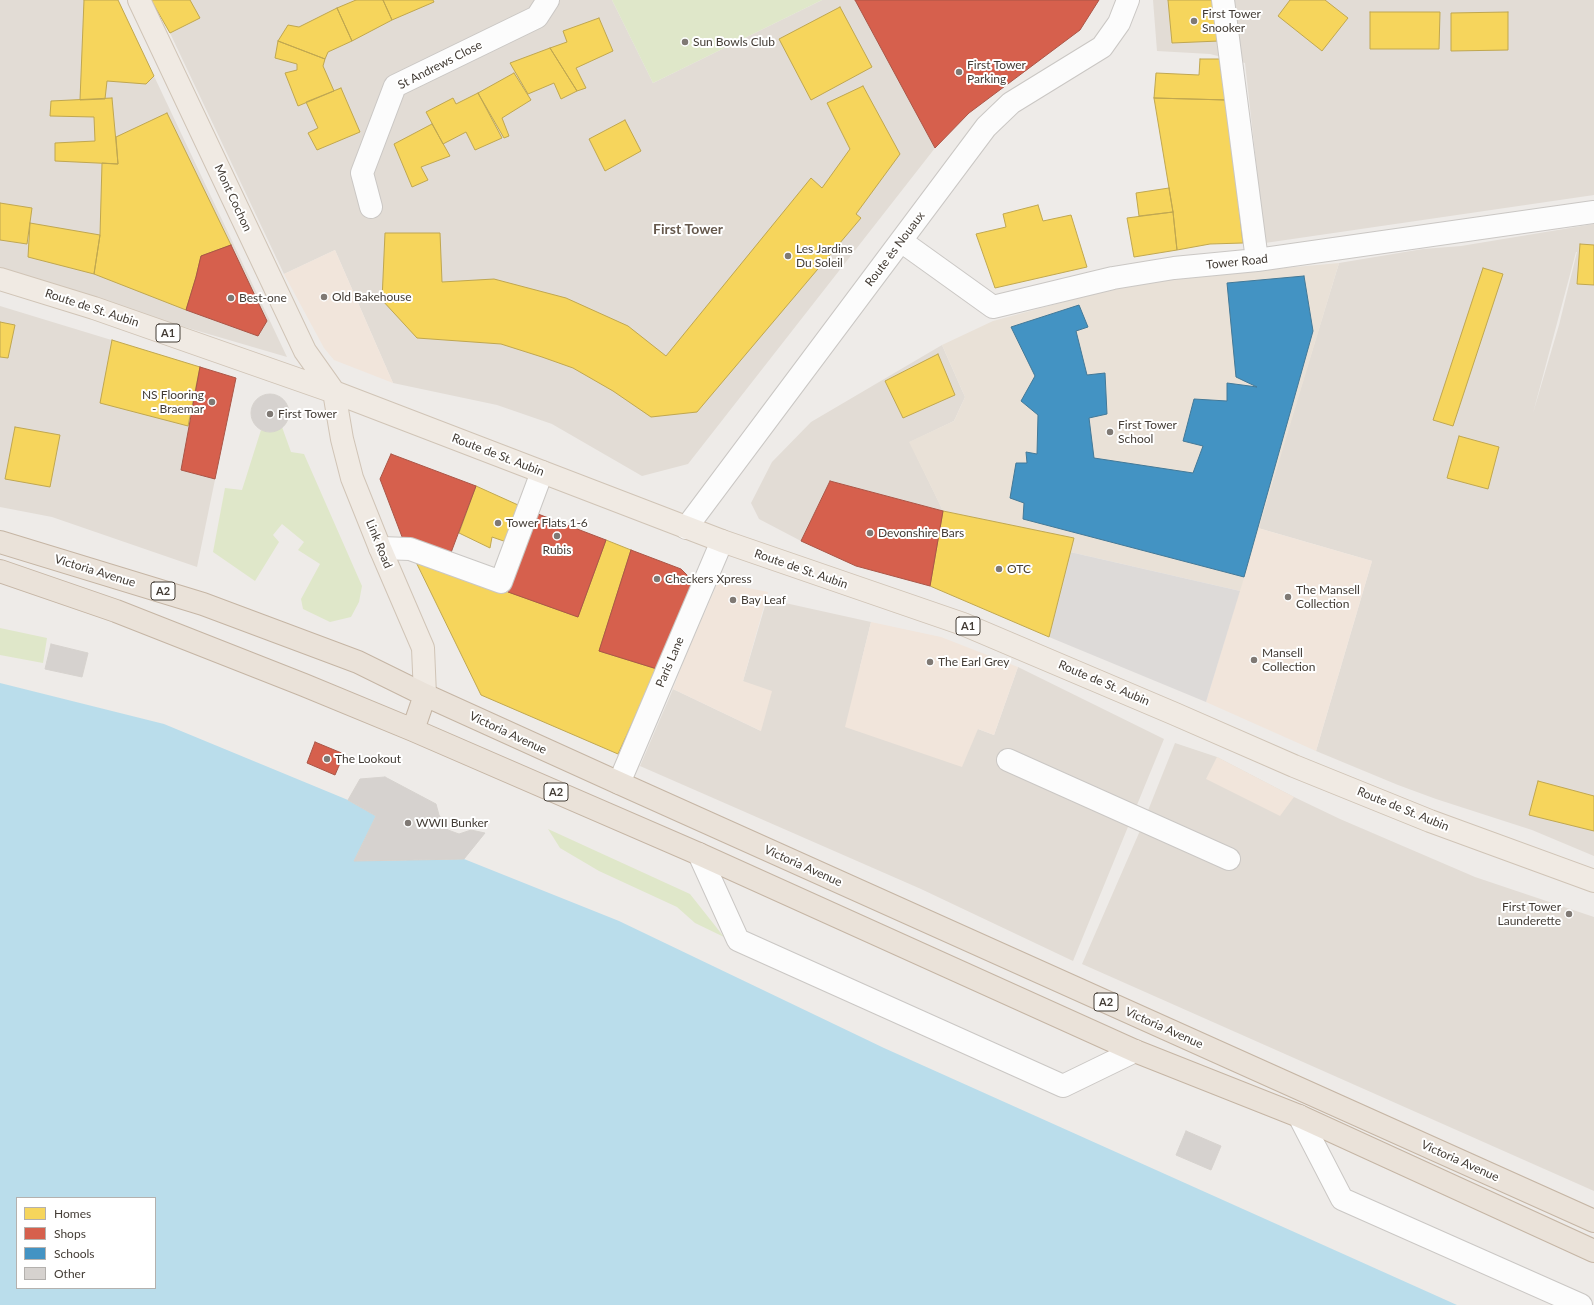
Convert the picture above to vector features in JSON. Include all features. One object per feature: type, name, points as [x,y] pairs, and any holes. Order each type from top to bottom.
[{"type":"highway","name":"Victoria Avenue","points":[[0,542],[203,604],[358,662],[425,695],[619,783],[1594,1221]]},
{"type":"highway","name":"A2","points":[[0,570],[116,611],[304,685],[413,730],[699,854],[1135,1051],[1299,1116],[1594,1251]]},
{"type":"highway","points":[[413,730],[425,695]]},
{"type":"main road","name":"Mont Cochon","points":[[139,0],[305,351],[334,392]]},
{"type":"main road","name":"Route de St. Aubin","points":[[0,279],[94,308],[334,392],[686,528],[963,624],[1308,771],[1430,821],[1594,881]]},
{"type":"main road","name":"Link Road","points":[[334,392],[342,439],[352,478],[423,648],[425,695]]},
{"type":"street","name":"St Andrews Close","points":[[371,207],[362,174],[395,86],[537,16],[548,0]]},
{"type":"street","name":"Route ès Nouaux","points":[[686,528],[986,127],[1011,103],[1102,47],[1119,23],[1128,0]]},
{"type":"street","points":[[1223,0],[1257,260]]},
{"type":"street","name":"Tower Road","points":[[901,241],[993,306],[1113,278],[1174,268],[1257,260],[1594,212]]},
{"type":"street","points":[[380,548],[410,550],[501,582],[542,472]]},
{"type":"street","name":"Paris Lane","points":[[619,783],[722,541]]},
{"type":"street","points":[[1008,760],[1229,859]]},
{"type":"street","points":[[699,854],[738,940],[1063,1086],[1135,1051]]},
{"type":"street","points":[[1299,1116],[1342,1199],[1581,1305]]},
{"type":"shaded area","points":[[0,0],[118,0],[287,357],[0,273]]},
{"type":"shaded area","name":"Les Jardins Du Soleil","points":[[151,0],[612,0],[653,83],[822,0],[855,0],[935,148],[688,464],[642,476],[552,424],[497,405],[393,383],[335,250],[284,274],[170,33]]},
{"type":"shaded area","points":[[1153,0],[1594,0],[1594,195],[1265,243],[1245,63],[1210,54],[1157,51]]},
{"type":"shaded area","points":[[1594,224],[1594,856],[1532,830],[1398,785],[1316,751],[1372,561],[1258,528],[1339,263],[1423,249],[1461,246]],"holes":[[[1577,252],[1559,325],[1533,413]]]},
{"type":"shaded area","points":[[335,250],[393,383],[334,360],[324,348],[284,274]]},
{"type":"shaded area","name":"First Tower School","points":[[1339,263],[1240,591],[1070,552],[1073,538],[943,511],[909,442],[954,421],[965,397],[942,345],[993,321],[1119,287],[1175,278]]},
{"type":"shaded area","points":[[0,306],[200,367],[231,402],[197,567],[52,517],[0,507]]},
{"type":"shaded area","points":[[942,345],[965,397],[954,421],[910,442],[943,511],[830,481],[801,541],[759,519],[751,503],[772,462],[811,422]]},
{"type":"shaded area","points":[[1258,528],[1372,561],[1316,751],[1206,702]]},
{"type":"shaded area","points":[[1070,552],[1240,591],[1206,702],[1049,637]]},
{"type":"shaded area","points":[[718,582],[768,592],[743,681],[772,691],[761,731],[673,689]]},
{"type":"shaded area","points":[[767,599],[871,622],[860,667],[978,729],[994,735],[1018,667],[1164,739],[1073,961],[921,889],[640,766],[673,689],[761,731],[743,681]]},
{"type":"shaded area","name":"The Earl Grey","points":[[871,622],[941,637],[1018,667],[994,735],[978,729],[962,767],[845,727]]},
{"type":"shaded area","points":[[1175,743],[1217,757],[1340,819],[1475,877],[1594,917],[1594,1191],[1082,964],[1139,833]]},
{"type":"shaded area","points":[[1217,757],[1294,797],[1280,816],[1206,779]]},
{"type":"green space","name":"Sun Bowls Club","points":[[612,0],[822,0],[653,83]]},
{"type":"green space","points":[[282,427],[291,452],[304,454],[362,586],[359,602],[351,617],[330,622],[303,609],[301,599],[320,564],[298,550],[304,542],[282,524],[273,535],[279,542],[255,581],[213,552],[225,488],[242,490],[261,430],[271,432]]},
{"type":"green space","points":[[0,628],[47,638],[43,663],[0,655]]},
{"type":"green space","points":[[548,829],[690,894],[724,937],[695,923],[677,907],[599,871],[560,848]]},
{"type":"water","points":[[0,683],[164,724],[348,800],[376,816],[354,861],[464,859],[619,921],[884,1048],[1457,1305],[0,1305]]},
{"type":"building: Homes","points":[[84,0],[118,0],[154,76],[146,84],[107,81],[105,99],[80,100]]},
{"type":"building: Homes","points":[[151,0],[190,0],[200,18],[170,33]]},
{"type":"building: Homes","points":[[356,0],[383,0],[392,20],[352,41],[337,8]]},
{"type":"building: Homes","points":[[383,0],[433,0],[434,2],[392,20]]},
{"type":"building: Homes","name":"First Tower Snooker","points":[[1168,0],[1215,0],[1219,41],[1172,43]]},
{"type":"building: Homes","points":[[1290,0],[1325,0],[1348,18],[1322,51],[1278,16]]},
{"type":"building: Homes","points":[[840,7],[872,67],[811,100],[779,39]]},
{"type":"building: Homes","points":[[337,8],[352,41],[328,52],[325,59],[278,41],[288,25],[299,27]]},
{"type":"building: Homes","points":[[1370,12],[1440,12],[1439,49],[1370,49]]},
{"type":"building: Homes","points":[[1508,12],[1508,50],[1451,51],[1451,13]]},
{"type":"building: Homes","points":[[599,18],[613,51],[576,68],[586,88],[577,91],[550,48],[567,42],[563,31]]},
{"type":"building: Homes","points":[[278,41],[325,59],[323,66],[334,91],[298,106],[285,73],[297,70],[297,64],[275,58]]},
{"type":"building: Homes","points":[[550,48],[577,91],[561,99],[554,83],[528,94],[510,63]]},
{"type":"building: Homes","points":[[1200,59],[1222,59],[1227,100],[1154,98],[1156,73],[1199,75]]},
{"type":"building: Homes","points":[[514,73],[531,100],[502,118],[509,136],[504,138],[478,93]]},
{"type":"building: Homes","name":"Les Jardins Du Soleil","points":[[863,86],[900,154],[856,214],[861,218],[697,412],[651,417],[613,391],[573,368],[542,357],[501,344],[417,338],[382,300],[385,233],[440,233],[442,282],[494,279],[566,298],[628,326],[666,356],[811,178],[822,188],[850,149],[827,103]]},
{"type":"building: Homes","points":[[341,88],[360,132],[317,150],[308,133],[318,128],[306,102]]},
{"type":"building: Homes","points":[[478,93],[502,138],[475,150],[466,132],[443,144],[426,112],[453,98],[456,104]]},
{"type":"building: Homes","points":[[112,98],[118,164],[55,161],[55,143],[95,141],[94,117],[50,116],[51,101]]},
{"type":"building: Homes","points":[[1154,98],[1227,100],[1243,243],[1210,244],[1177,250],[1173,212]]},
{"type":"building: Homes","points":[[167,113],[231,245],[201,256],[186,310],[94,274],[100,235],[102,163],[118,164],[116,137]]},
{"type":"building: Homes","points":[[625,120],[641,151],[605,171],[589,139]]},
{"type":"building: Homes","points":[[432,124],[450,156],[421,167],[428,180],[412,187],[394,144]]},
{"type":"building: Homes","points":[[1169,188],[1173,212],[1139,216],[1136,193]]},
{"type":"building: Homes","points":[[0,203],[32,208],[27,244],[0,240]]},
{"type":"building: Homes","points":[[1038,205],[1043,221],[1071,215],[1087,267],[995,288],[976,234],[1006,227],[1003,214]]},
{"type":"building: Homes","points":[[1173,212],[1177,250],[1134,257],[1127,218]]},
{"type":"building: Homes","points":[[30,223],[100,235],[94,274],[28,257]]},
{"type":"building: Homes","points":[[1580,244],[1594,245],[1594,285],[1577,284]]},
{"type":"building: Homes","points":[[1483,268],[1503,274],[1453,426],[1433,420]]},
{"type":"building: Homes","points":[[0,322],[15,325],[8,358],[0,357]]},
{"type":"building: Homes","points":[[112,340],[200,367],[188,426],[100,403]]},
{"type":"building: Homes","points":[[938,354],[955,395],[903,418],[885,381]]},
{"type":"building: Homes","points":[[15,427],[60,435],[50,487],[5,479]]},
{"type":"building: Homes","points":[[1459,436],[1499,447],[1488,489],[1447,478]]},
{"type":"building: Homes","name":"Tower Flats 1-6","points":[[476,486],[538,514],[524,548],[492,537],[490,548],[459,533]]},
{"type":"building: Homes","name":"OTC","points":[[943,511],[1074,538],[1049,637],[930,586]]},
{"type":"building: Homes","points":[[606,540],[631,550],[599,651],[657,669],[618,754],[481,695],[414,558],[578,617]]},
{"type":"building: Homes","points":[[1538,781],[1594,796],[1594,831],[1529,815]]},
{"type":"building: Shops","name":"First Tower Parking","points":[[855,0],[1099,0],[1080,30],[969,113],[935,148]]},
{"type":"building: Shops","points":[[231,245],[267,321],[258,336],[186,310],[201,256]]},
{"type":"building: Shops","name":"NS Flooring - Braemar","points":[[200,367],[236,378],[215,479],[181,470]]},
{"type":"building: Shops","points":[[391,454],[476,486],[449,558],[404,542],[380,479]]},
{"type":"building: Shops","points":[[830,481],[943,511],[930,586],[856,566],[801,541]]},
{"type":"building: Shops","points":[[538,514],[606,540],[578,617],[508,592]]},
{"type":"building: Shops","points":[[631,550],[681,569],[687,575],[692,587],[657,669],[599,651]]},
{"type":"building: Shops","points":[[315,742],[344,754],[335,775],[307,763]]},
{"type":"building: Schools","name":"First Tower School","points":[[1304,276],[1313,331],[1244,577],[1023,519],[1024,503],[1010,498],[1016,463],[1027,463],[1026,452],[1037,454],[1038,415],[1021,401],[1035,376],[1011,327],[1079,305],[1088,327],[1076,331],[1087,375],[1105,373],[1107,414],[1089,418],[1094,458],[1193,473],[1203,446],[1183,441],[1194,399],[1227,401],[1227,383],[1257,387],[1236,377],[1227,283]]},
{"type":"building: Other","name":"First Tower","points":[[270,394],[283,400],[289,413],[283,426],[270,432],[257,426],[251,413],[257,400]]},
{"type":"building: Other","points":[[51,644],[88,653],[82,677],[45,669]]},
{"type":"building: Other","name":"WWII Bunker","points":[[385,777],[436,804],[439,815],[448,830],[459,834],[471,830],[485,833],[464,859],[354,861],[376,816],[348,800],[360,779]]},
{"type":"building: Other","points":[[1186,1131],[1221,1146],[1211,1170],[1176,1155]]},
{"type":"place","name":"First Tower Snooker","points":[[1194,21]]},
{"type":"place","name":"Sun Bowls Club","points":[[685,42]]},
{"type":"place","name":"First Tower Parking","points":[[959,72]]},
{"type":"place","name":"Les Jardins Du Soleil","points":[[788,256]]},
{"type":"place","name":"Old Bakehouse","points":[[324,297]]},
{"type":"place","name":"Best-one","points":[[231,298]]},
{"type":"place","name":"NS Flooring - Braemar","points":[[212,402]]},
{"type":"place","name":"First Tower","points":[[270,414]]},
{"type":"place","name":"First Tower School","points":[[1110,432]]},
{"type":"place","name":"Tower Flats 1-6","points":[[498,523]]},
{"type":"place","name":"Devonshire Bars","points":[[870,533]]},
{"type":"place","name":"Rubis","points":[[557,536]]},
{"type":"place","name":"OTC","points":[[999,569]]},
{"type":"place","name":"Checkers Xpress","points":[[657,579]]},
{"type":"place","name":"The Mansell Collection","points":[[1288,597]]},
{"type":"place","name":"Bay Leaf","points":[[733,600]]},
{"type":"place","name":"Mansell Collection","points":[[1254,660]]},
{"type":"place","name":"The Earl Grey","points":[[930,662]]},
{"type":"place","name":"The Lookout","points":[[327,759]]},
{"type":"place","name":"WWII Bunker","points":[[408,823]]},
{"type":"place","name":"First Tower Launderette","points":[[1569,914]]},
{"type":"district","name":"First Tower","points":[[688,229]]}]
